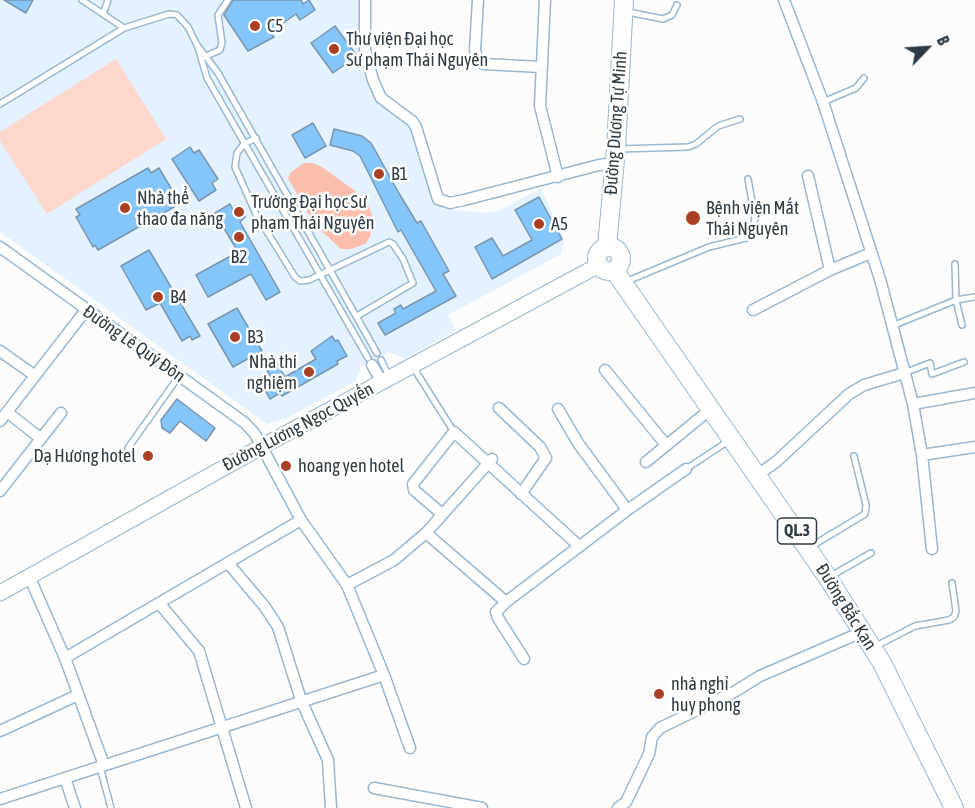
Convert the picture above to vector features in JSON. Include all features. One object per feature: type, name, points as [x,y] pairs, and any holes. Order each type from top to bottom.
[{"type":"highway","name":"Đường Dương Tự Minh","points":[[612,273],[619,267],[621,255],[613,247],[607,246],[616,156],[624,5]]},
{"type":"highway","name":"Đường Bắc Kạn","points":[[612,273],[712,408],[809,548],[872,649],[954,808]]},
{"type":"main road","name":"Đường Lương Ngọc Quyến","points":[[0,593],[412,365],[612,273]]},
{"type":"street","points":[[365,0],[365,50],[373,80],[381,98],[412,121],[416,127],[438,199],[443,202],[457,202],[558,177],[599,165],[616,156]]},
{"type":"street","points":[[478,0],[477,58],[483,64],[541,67]]},
{"type":"street","points":[[545,0],[541,118],[558,177]]},
{"type":"street","points":[[784,0],[823,102],[871,253],[913,404],[922,455],[932,549]]},
{"type":"street","points":[[808,176],[830,270]]},
{"type":"street","name":"Đường Lê Quý Đôn","points":[[0,247],[245,423],[261,447],[301,520],[347,585],[384,675],[410,748]]},
{"type":"street","points":[[753,310],[830,270],[871,253]]},
{"type":"street","points":[[40,438],[3,417],[86,310]]},
{"type":"street","points":[[0,351],[34,375]]},
{"type":"street","points":[[374,361],[386,380]]},
{"type":"street","points":[[605,370],[666,446]]},
{"type":"street","points":[[758,475],[777,461],[849,394],[864,385],[904,373]]},
{"type":"street","points":[[913,404],[975,393]]},
{"type":"street","points":[[499,408],[540,447],[546,458],[521,494]]},
{"type":"street","points":[[646,462],[712,408]]},
{"type":"street","points":[[558,409],[578,443],[626,511]]},
{"type":"street","points":[[0,491],[61,413]]},
{"type":"street","points":[[442,514],[414,490],[413,484],[454,432],[490,461],[521,494],[578,545]]},
{"type":"street","points":[[922,455],[975,447]]},
{"type":"street","points":[[347,585],[394,560],[426,533],[490,461]]},
{"type":"street","points":[[524,659],[496,612],[506,602],[565,559],[578,545],[686,469]]},
{"type":"street","points":[[65,658],[301,520]]},
{"type":"street","points":[[426,533],[506,602]]},
{"type":"street","points":[[228,563],[265,607],[278,627],[301,700],[328,760],[331,808]]},
{"type":"street","points":[[29,576],[65,658],[102,766]]},
{"type":"street","points":[[159,603],[200,651],[246,808]]},
{"type":"street","points":[[618,808],[626,802],[649,754],[652,736],[660,728],[736,691],[760,676],[862,632]]},
{"type":"street","points":[[0,799],[384,675]]},
{"type":"street","points":[[0,731],[78,695]]},
{"type":"street","points":[[65,778],[75,808]]},
{"type":"street","points":[[374,788],[446,805],[482,808]]},
{"type":"lane","points":[[82,0],[124,28]]},
{"type":"lane","points":[[103,14],[108,0]]},
{"type":"lane","points":[[199,59],[220,51],[222,44],[218,15],[228,0]]},
{"type":"lane","points":[[624,5],[663,18],[672,15],[677,5]]},
{"type":"lane","points":[[0,104],[124,28],[169,14],[177,15],[188,27],[197,45],[207,55],[377,353]]},
{"type":"lane","points":[[197,45],[199,59],[244,144],[319,275],[374,361]]},
{"type":"lane","points":[[823,102],[856,88],[864,78]]},
{"type":"lane","points":[[616,156],[687,147],[696,144],[718,126],[740,119]]},
{"type":"lane","points":[[255,138],[244,144],[237,153],[235,167],[265,230],[295,277],[300,281],[309,280],[330,268],[389,242],[393,243],[403,260],[413,283],[357,316]]},
{"type":"lane","points":[[612,273],[746,238],[751,233],[755,219],[748,179]]},
{"type":"lane","points":[[274,196],[285,190]]},
{"type":"lane","points":[[293,230],[304,223]]},
{"type":"lane","points":[[954,264],[956,300],[962,325]]},
{"type":"lane","points":[[892,327],[956,300],[975,297]]},
{"type":"lane","points":[[904,373],[930,363],[932,374],[964,362]]},
{"type":"lane","points":[[412,365],[454,432]]},
{"type":"lane","points":[[128,448],[179,376]]},
{"type":"lane","points":[[686,469],[732,438]]},
{"type":"lane","points":[[809,548],[865,514],[867,505],[854,456]]},
{"type":"lane","points":[[828,578],[871,554]]},
{"type":"lane","points":[[872,649],[915,626],[954,617],[956,611],[952,582]]},
{"type":"lane","points":[[102,766],[111,808]]},
{"type":"shaded area","name":"Trường Đại học Sư phạm Thái Nguyên","points":[[0,0],[361,0],[358,51],[362,68],[371,89],[388,112],[411,124],[434,200],[443,209],[487,213],[498,211],[541,188],[564,240],[561,254],[448,315],[456,330],[405,359],[389,352],[361,367],[356,381],[285,419],[267,424],[0,232]]},
{"type":"shaded area","points":[[116,59],[166,139],[47,214],[0,141],[0,132]]},
{"type":"shaded area","points":[[304,163],[313,163],[322,167],[366,199],[373,218],[370,237],[365,244],[351,249],[341,249],[314,224],[288,178],[291,172]]},
{"type":"building","points":[[4,0],[33,0],[26,13]]},
{"type":"building","name":"C5","points":[[233,0],[301,0],[303,4],[309,0],[315,10],[300,20],[296,14],[270,32],[274,37],[248,51],[224,15]]},
{"type":"building","name":"Thư viện Đại học Sư phạm Thái Nguyên","points":[[335,26],[357,56],[333,73],[311,43]]},
{"type":"building","points":[[313,123],[326,146],[305,158],[292,135]]},
{"type":"building","points":[[334,129],[362,136],[371,143],[417,223],[421,221],[449,271],[443,274],[456,296],[385,335],[378,323],[396,313],[394,309],[401,305],[403,309],[436,291],[401,230],[398,232],[360,156],[353,151],[330,145]]},
{"type":"building","points":[[190,147],[194,153],[199,150],[218,179],[212,183],[216,190],[199,201],[172,159]]},
{"type":"building","name":"Nhà thể thao đa năng","points":[[148,168],[151,173],[159,168],[178,200],[172,203],[174,207],[98,250],[95,245],[93,247],[76,217],[80,215],[76,209]]},
{"type":"building","name":"A5","points":[[539,197],[562,239],[492,279],[475,247],[492,238],[503,256],[532,240],[515,210]]},
{"type":"building","name":"B2","points":[[230,204],[236,215],[243,211],[245,217],[240,222],[280,292],[266,300],[251,274],[208,297],[196,275],[238,252],[215,213]]},
{"type":"building","name":"B4","points":[[149,250],[200,336],[192,340],[190,336],[182,341],[160,303],[146,310],[121,266]]},
{"type":"building","name":"B3","points":[[237,308],[262,351],[233,367],[208,324]]},
{"type":"building","name":"Nhà thí nghiệm","points":[[332,336],[335,341],[338,340],[347,356],[337,361],[338,364],[282,396],[280,393],[270,399],[262,385],[272,380],[265,367],[276,361],[285,377],[316,359],[311,351]]},
{"type":"building","points":[[177,399],[215,428],[206,441],[180,421],[170,433],[162,428],[161,420]]},
{"type":"place","name":"C5","points":[[255,26]]},
{"type":"place","name":"Thư viện Đại học Sư phạm Thái Nguyên","points":[[334,49]]},
{"type":"place","name":"B1","points":[[379,174]]},
{"type":"place","name":"Nhà thể thao đa năng","points":[[125,208]]},
{"type":"place","name":"Trường Đại học Sư phạm Thái Nguyên","points":[[239,212]]},
{"type":"place","name":"Bệnh viện Mắt Thái Nguyên","points":[[693,218]]},
{"type":"place","name":"A5","points":[[539,224]]},
{"type":"place","name":"B2","points":[[239,237]]},
{"type":"place","name":"B4","points":[[158,297]]},
{"type":"place","name":"B3","points":[[235,337]]},
{"type":"place","name":"Nhà thí nghiệm","points":[[309,372]]},
{"type":"place","name":"Dạ Hương hotel","points":[[148,456]]},
{"type":"place","name":"hoang yen hotel","points":[[286,466]]},
{"type":"place","name":"nhà nghỉ huy phong","points":[[659,694]]}]
